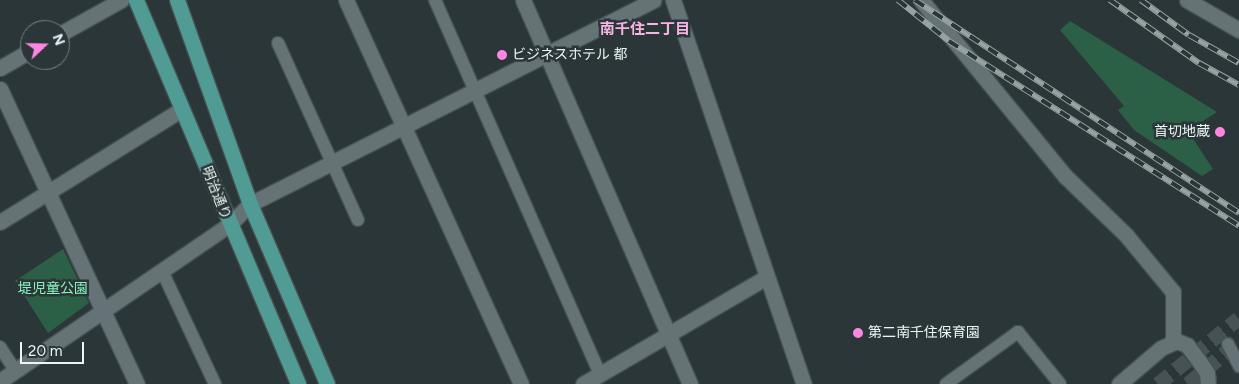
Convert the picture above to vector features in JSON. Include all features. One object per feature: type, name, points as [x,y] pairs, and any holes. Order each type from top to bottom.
[{"type":"main road","name":"明治通り","points":[[136,0],[229,226],[298,384]]},
{"type":"main road","name":"明治通り","points":[[177,0],[250,204],[327,384]]},
{"type":"street","points":[[70,28],[121,0]]},
{"type":"street","points":[[346,0],[521,384]]},
{"type":"street","points":[[524,0],[690,384]]},
{"type":"street","points":[[0,381],[229,226],[250,204],[653,0]]},
{"type":"street","points":[[673,0],[804,384]]},
{"type":"street","points":[[921,0],[1065,176],[1126,235],[1173,292],[1173,342]]},
{"type":"street","points":[[1187,0],[1239,30]]},
{"type":"street","points":[[0,68],[20,57]]},
{"type":"street","points":[[0,89],[137,384]]},
{"type":"street","points":[[0,222],[182,109]]},
{"type":"street","points":[[583,384],[767,278]]},
{"type":"street","points":[[1119,384],[1173,342],[1187,345],[1207,373],[1208,384]]},
{"type":"lane","points":[[435,0],[600,374]]},
{"type":"lane","points":[[278,43],[334,162],[358,220]]},
{"type":"lane","points":[[162,271],[215,384]]},
{"type":"lane","points":[[946,384],[1018,332],[1060,384]]},
{"type":"lane","points":[[1228,344],[1239,366]]},
{"type":"lane","points":[[0,347],[16,370]]},
{"type":"green space","points":[[1070,21],[1217,112],[1188,131],[1213,169],[1202,176],[1134,130],[1118,110],[1124,106],[1060,30]]},
{"type":"green space","name":"堤児童公園","points":[[63,249],[89,303],[48,333],[15,281]]},
{"type":"tunnel","points":[[1158,384],[1239,318]]},
{"type":"tunnel","points":[[1188,384],[1239,341]]},
{"type":"railway","points":[[898,0],[949,41],[1239,226]]},
{"type":"railway","points":[[915,0],[1239,213]]},
{"type":"railway","points":[[1110,0],[1199,63],[1239,85]]},
{"type":"railway","points":[[1141,0],[1189,35],[1239,63]]},
{"type":"place","name":"ビジネスホテル 都","points":[[502,55]]},
{"type":"place","name":"首切地蔵","points":[[1220,132]]},
{"type":"place","name":"第二南千住保育園","points":[[858,333]]},
{"type":"district","name":"南千住二丁目","points":[[645,30]]}]
